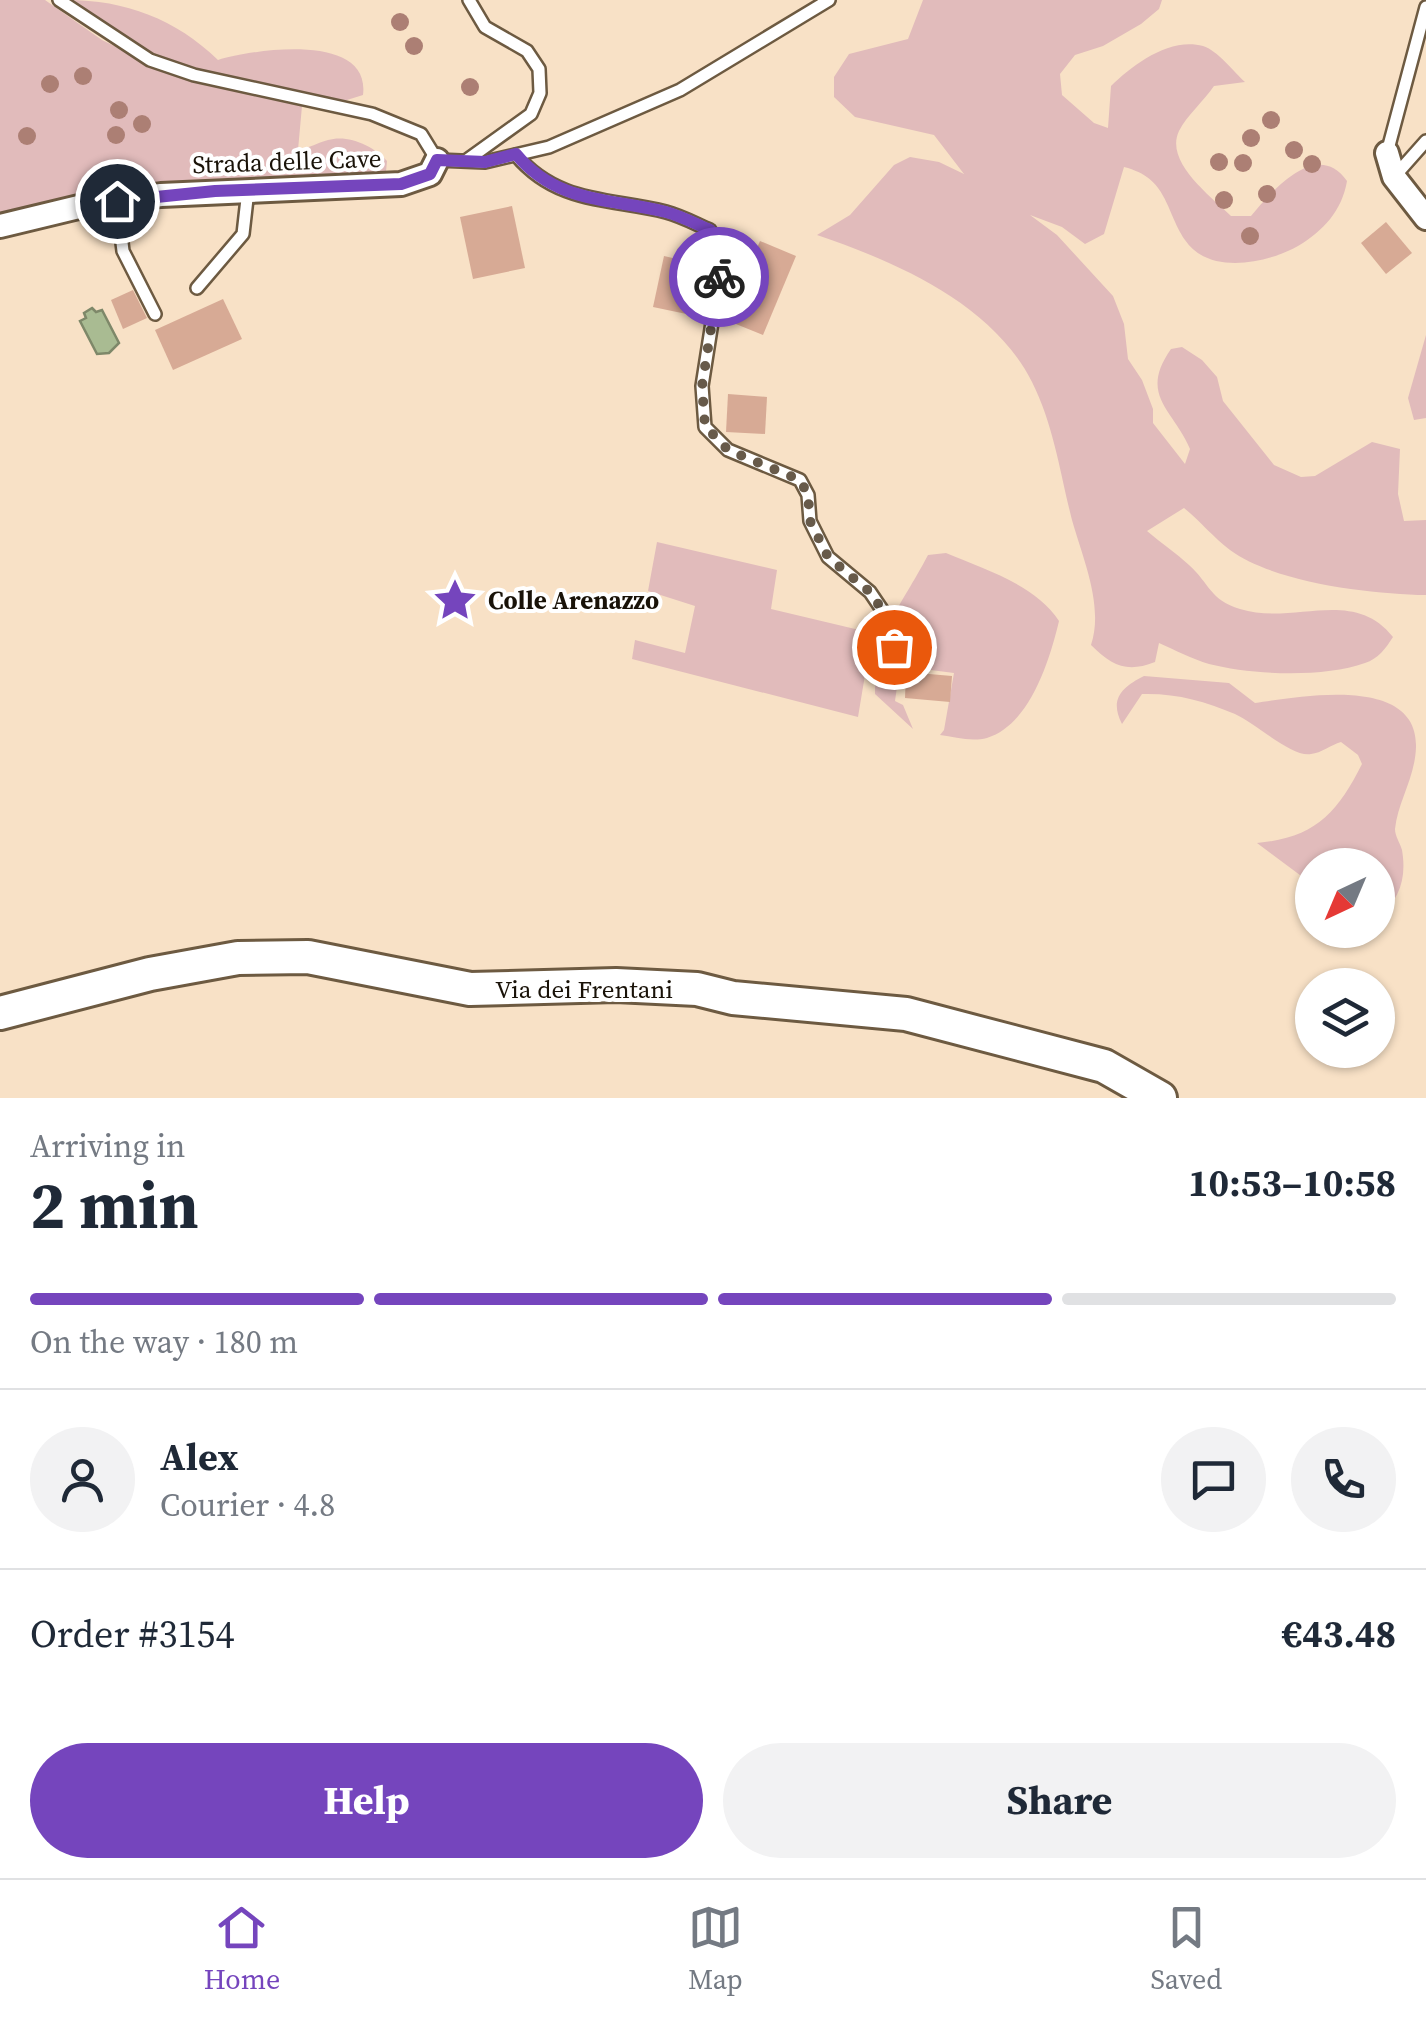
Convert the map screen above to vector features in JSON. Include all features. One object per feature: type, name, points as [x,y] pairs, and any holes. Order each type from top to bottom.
[{"type":"main road","name":"Via dei Frentani","points":[[0,1014],[168,970],[238,958],[308,957],[470,989],[616,985],[696,989],[732,998],[906,1014],[1104,1066],[1160,1098]]},
{"type":"street","points":[[1387,153],[1394,177],[1426,218]]},
{"type":"street","name":"Strada delle Cave","points":[[0,226],[117,201],[248,190],[401,184],[430,174],[437,160]]},
{"type":"lane","points":[[59,0],[150,60],[389,120],[420,134],[437,160],[485,162],[549,148],[680,90],[829,0]]},
{"type":"lane","points":[[468,160],[531,114],[540,93],[539,70],[526,52],[485,27],[469,0]]},
{"type":"lane","points":[[1387,153],[1426,7]]},
{"type":"lane","points":[[1394,177],[1426,141]]},
{"type":"lane","points":[[516,154],[535,177],[607,204],[667,212],[710,230],[722,259],[702,386],[705,426],[728,450],[800,480],[808,495],[810,521],[828,557],[870,592],[893,626],[891,670]]},
{"type":"lane","points":[[196,288],[243,234],[248,190]]},
{"type":"lane","points":[[117,201],[124,251],[155,314]]},
{"type":"shaded area","points":[[0,0],[45,0],[102,40],[160,68],[67,0],[109,4],[148,15],[185,33],[218,60],[257,52],[307,50],[349,61],[361,75],[363,95],[334,104],[302,106],[298,150],[324,141],[352,140],[382,156],[387,161],[386,172],[378,182],[0,222]]},
{"type":"shaded area","points":[[923,0],[1162,0],[1159,9],[1141,24],[1103,46],[1075,55],[1060,74],[1062,95],[1094,123],[1108,128],[1111,86],[1120,78],[1165,49],[1190,44],[1203,46],[1245,82],[1214,86],[1186,119],[1176,143],[1178,155],[1192,178],[1231,216],[1251,216],[1283,183],[1309,167],[1335,169],[1347,181],[1336,211],[1316,234],[1286,252],[1239,263],[1209,259],[1196,251],[1178,229],[1157,187],[1124,167],[1104,234],[1085,244],[1062,227],[1030,215],[1057,235],[1113,296],[1124,324],[1128,359],[1142,380],[1153,409],[1153,423],[1185,464],[1190,449],[1158,391],[1162,365],[1171,349],[1182,347],[1202,360],[1217,377],[1223,401],[1274,465],[1301,477],[1315,476],[1372,442],[1400,449],[1398,494],[1404,521],[1426,520],[1426,595],[1352,589],[1272,571],[1230,550],[1184,508],[1147,531],[1189,565],[1216,596],[1240,609],[1260,613],[1341,610],[1377,622],[1393,637],[1374,659],[1348,668],[1309,673],[1246,671],[1209,664],[1159,643],[1155,662],[1128,667],[1113,663],[1091,645],[1094,599],[1056,450],[1040,399],[1015,354],[993,330],[939,289],[878,258],[817,235],[850,215],[894,165],[910,157],[939,162],[964,174],[934,135],[855,117],[834,97],[834,77],[849,54],[908,39]]},
{"type":"shaded area","points":[[92,308],[96,312],[102,310],[119,343],[109,353],[97,354],[80,321]]},
{"type":"shaded area","points":[[1426,335],[1426,418],[1414,420],[1408,398]]},
{"type":"shaded area","points":[[657,542],[777,570],[771,609],[872,633],[858,717],[632,659],[635,640],[685,653],[695,606],[648,591]]},
{"type":"shaded area","points":[[946,553],[1023,588],[1059,621],[1036,689],[1015,720],[987,738],[940,735],[954,673],[900,666],[895,701],[903,705],[913,729],[875,694],[880,652],[891,620],[928,555]]},
{"type":"shaded area","points":[[1144,676],[1229,683],[1255,703],[1354,695],[1398,709],[1412,724],[1416,747],[1395,829],[1403,870],[1395,897],[1395,848],[1295,848],[1295,871],[1257,843],[1294,836],[1322,820],[1353,782],[1362,764],[1358,755],[1341,742],[1303,754],[1235,714],[1167,695],[1142,694],[1122,724],[1117,701],[1129,685]]},
{"type":"building","points":[[512,206],[525,268],[473,279],[460,217]]},
{"type":"building","points":[[1386,222],[1412,253],[1386,274],[1361,243]]},
{"type":"building","points":[[760,241],[796,256],[763,335],[726,320]]},
{"type":"building","points":[[664,256],[707,266],[696,316],[653,307]]},
{"type":"building","points":[[133,290],[147,318],[123,329],[111,300]]},
{"type":"building","points":[[223,299],[242,339],[173,370],[155,330]]},
{"type":"building","points":[[728,394],[767,397],[765,434],[726,432]]},
{"type":"building","points":[[906,672],[952,676],[950,702],[905,698]]},
{"type":"way so far","points":[[719,277],[702,386],[705,426],[728,450],[800,480],[808,495],[810,521],[828,557],[870,592],[893,626],[894,647]]},
{"type":"place","name":"Colle Arenazzo","points":[[455,600]]},
{"type":"route","points":[[117,201],[215,191],[401,184],[430,174],[437,160],[485,162],[516,154],[535,177],[607,204],[667,212],[710,230],[722,259],[719,277]]}]
